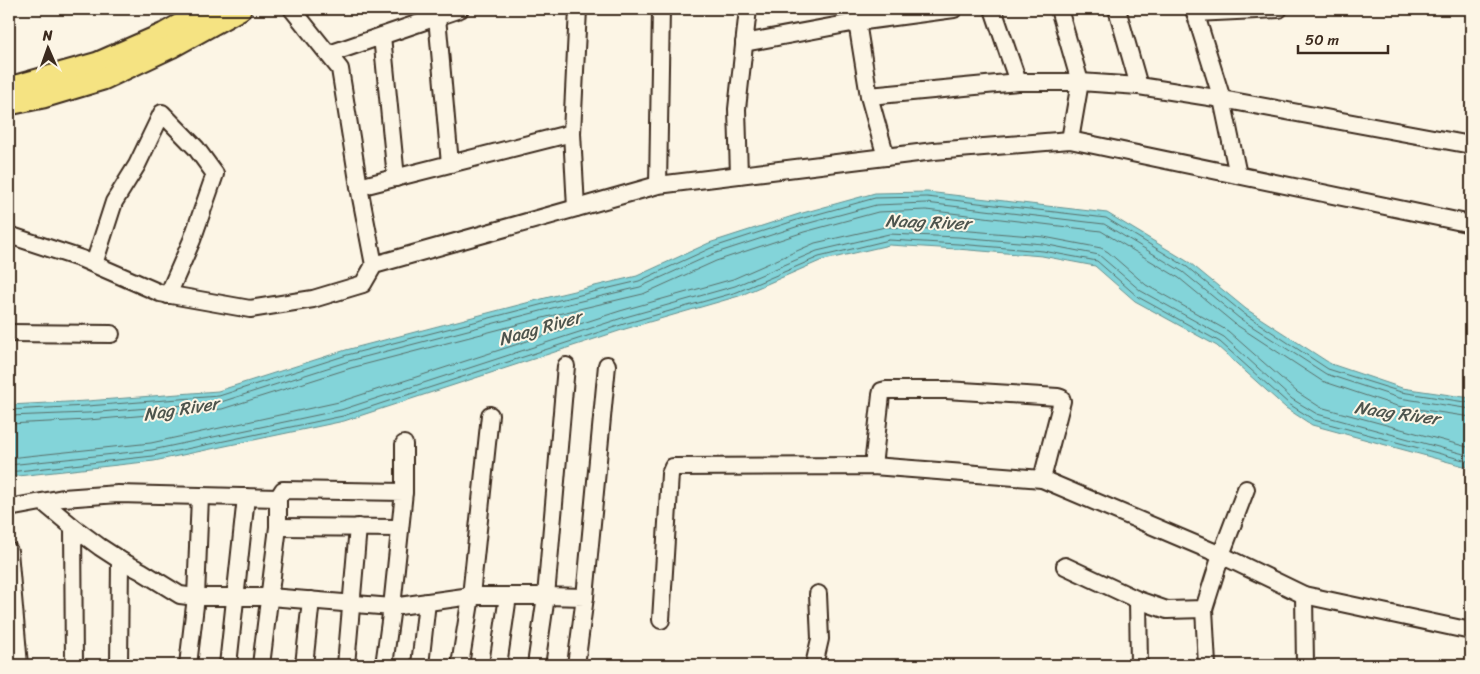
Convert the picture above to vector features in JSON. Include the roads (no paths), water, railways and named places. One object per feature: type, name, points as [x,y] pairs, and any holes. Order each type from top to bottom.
[{"type":"main road","points":[[9,88],[98,63],[164,34],[208,9]]},
{"type":"main road","points":[[9,104],[43,97],[103,79],[171,47],[240,9]]},
{"type":"street","points":[[9,235],[94,264],[160,293],[250,309],[313,298],[363,284],[374,265],[340,69],[292,9]]},
{"type":"street","points":[[329,54],[460,9]]},
{"type":"street","points":[[576,208],[572,133],[578,9]]},
{"type":"street","points":[[658,185],[661,9]]},
{"type":"street","points":[[739,175],[738,109],[748,9]]},
{"type":"street","points":[[744,42],[857,22],[954,9]]},
{"type":"street","points":[[993,9],[1018,82]]},
{"type":"street","points":[[1059,9],[1080,82],[1070,140]]},
{"type":"street","points":[[1117,9],[1139,86]]},
{"type":"street","points":[[1238,175],[1222,99],[1194,11],[1280,9]]},
{"type":"street","points":[[437,17],[450,164]]},
{"type":"street","points":[[857,22],[869,96],[886,157]]},
{"type":"street","points":[[382,36],[396,178]]},
{"type":"street","points":[[869,96],[1018,82],[1080,82],[1139,86],[1222,99],[1471,145]]},
{"type":"street","points":[[94,264],[114,202],[136,165],[162,113],[196,148],[215,174],[192,240],[168,295]]},
{"type":"street","points":[[359,187],[572,133]]},
{"type":"street","points":[[374,265],[658,185],[934,151],[1070,140],[1471,224]]},
{"type":"street","points":[[9,333],[111,334]]},
{"type":"street","points":[[576,665],[585,597],[607,365]]},
{"type":"street","points":[[536,665],[546,596],[566,366]]},
{"type":"street","points":[[872,466],[882,391],[946,390],[1058,397],[1061,398],[1062,402],[1042,479]]},
{"type":"street","points":[[460,665],[470,596],[490,415]]},
{"type":"street","points":[[384,665],[404,492],[404,444]]},
{"type":"street","points":[[660,620],[670,474],[673,467],[872,466],[1042,479],[1221,556],[1304,595],[1471,631]]},
{"type":"street","points":[[261,665],[278,527],[278,498],[283,490],[404,492]]},
{"type":"street","points":[[1207,665],[1204,609],[1221,556],[1246,490]]},
{"type":"street","points":[[9,508],[63,498],[118,494],[278,498]]},
{"type":"street","points":[[188,665],[196,597],[200,496]]},
{"type":"street","points":[[228,665],[246,497]]},
{"type":"street","points":[[43,502],[73,527],[120,560],[180,595],[196,597],[270,597],[392,607],[470,596],[585,597]]},
{"type":"street","points":[[73,527],[74,665]]},
{"type":"street","points":[[278,527],[400,528]]},
{"type":"street","points":[[346,665],[358,527]]},
{"type":"street","points":[[9,551],[18,665]]},
{"type":"street","points":[[119,665],[120,560]]},
{"type":"street","points":[[1065,566],[1138,600],[1167,610],[1204,609]]},
{"type":"street","points":[[814,665],[820,639],[818,594]]},
{"type":"street","points":[[1304,595],[1305,665]]},
{"type":"street","points":[[498,665],[508,596]]},
{"type":"street","points":[[304,665],[311,600]]},
{"type":"street","points":[[1138,600],[1139,665]]},
{"type":"street","points":[[420,665],[427,602]]},
{"type":"water","points":[[927,192],[1107,213],[1190,263],[1246,309],[1331,364],[1402,388],[1471,398],[1471,468],[1312,425],[1286,408],[1217,346],[1135,301],[1095,266],[1042,256],[889,245],[820,261],[739,296],[625,329],[344,421],[154,461],[9,477],[9,405],[218,391],[346,350],[637,276],[709,243],[799,214],[875,193]]},
{"type":"water label","name":"Naag River","points":[[928,222]]},
{"type":"water label","name":"Naag River","points":[[540,328]]},
{"type":"water label","name":"Nag River","points":[[181,409]]},
{"type":"water label","name":"Naag River","points":[[1397,413]]}]
